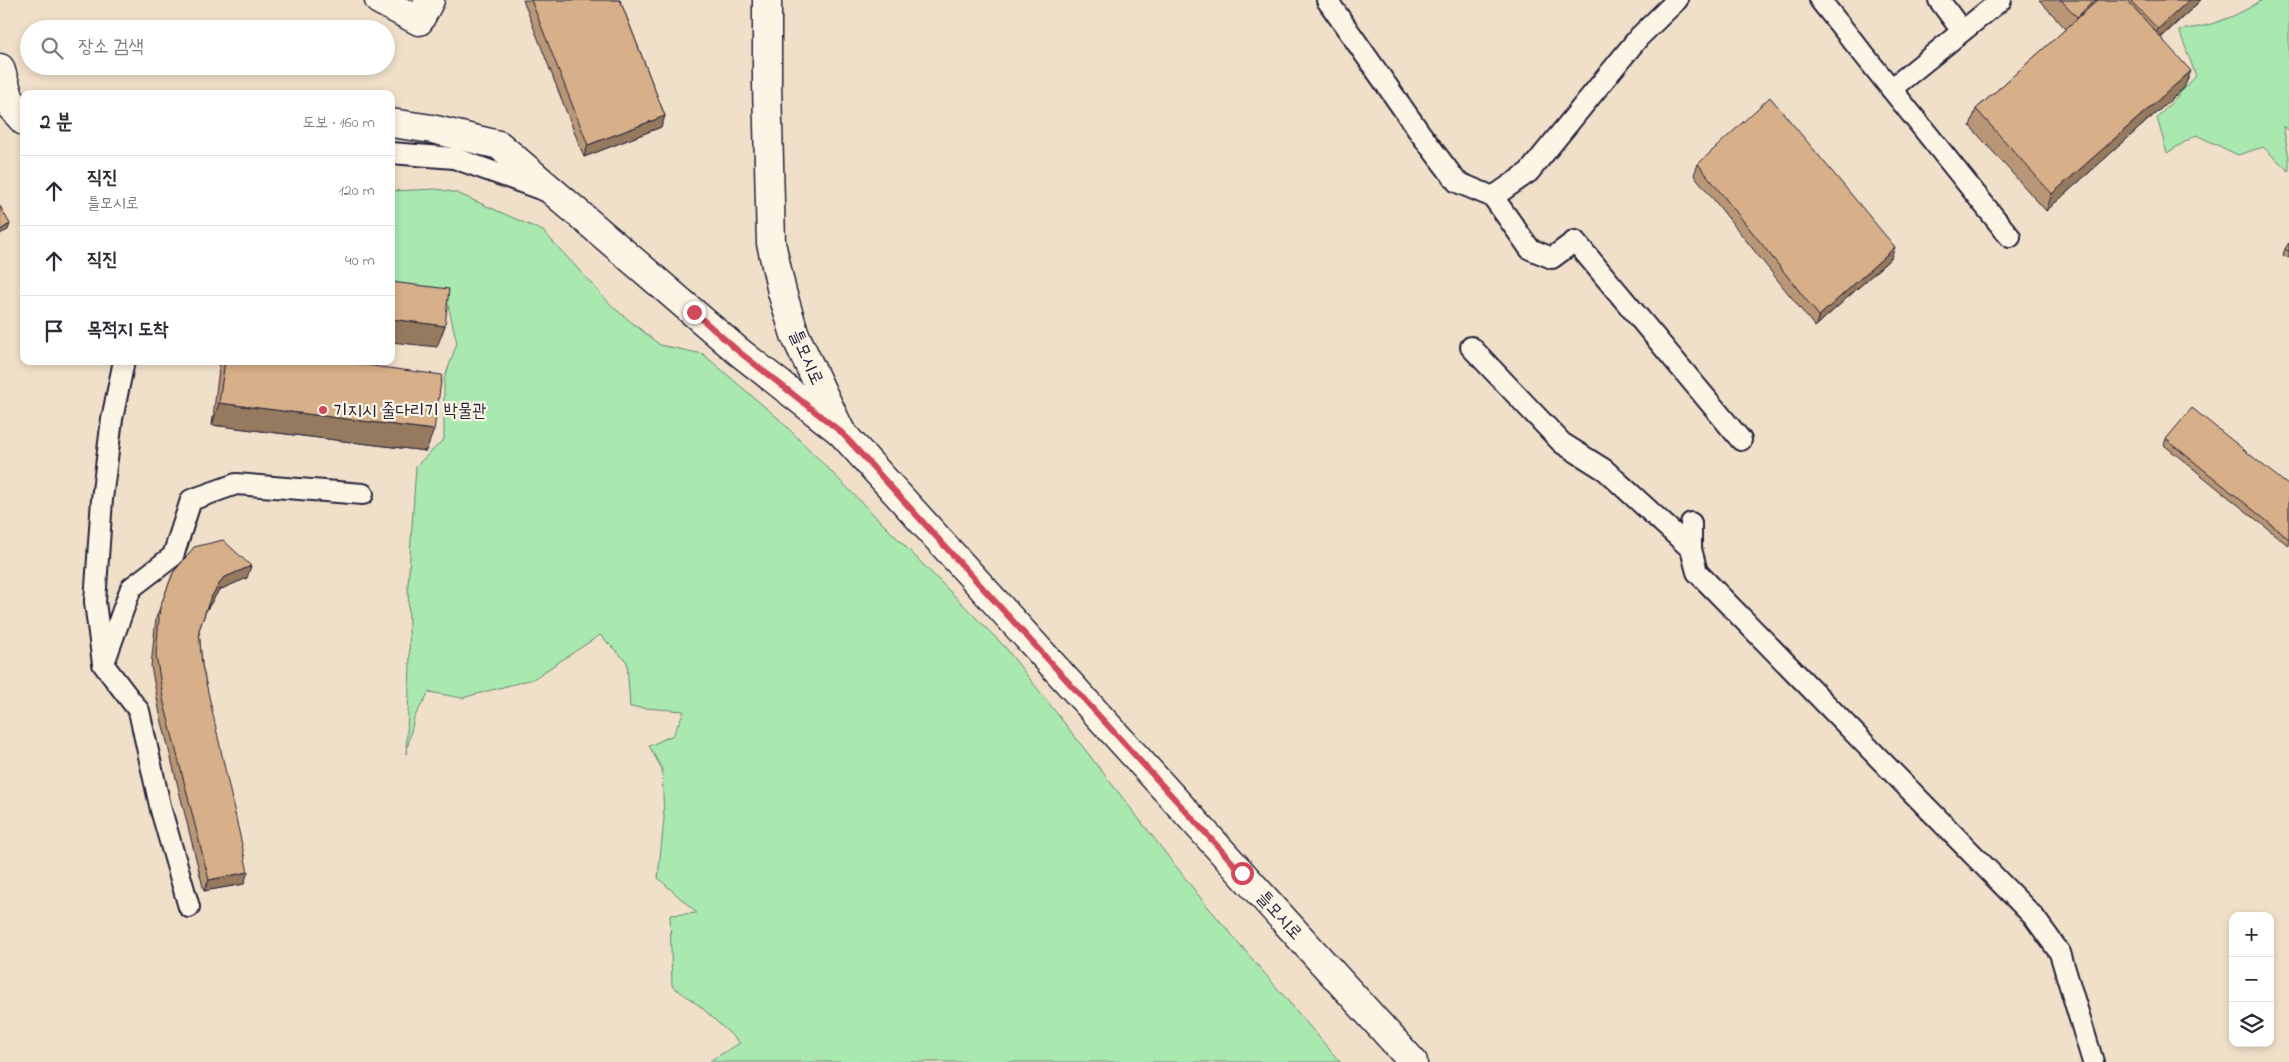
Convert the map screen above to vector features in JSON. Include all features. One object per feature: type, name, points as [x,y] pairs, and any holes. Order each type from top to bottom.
[{"type":"main road","points":[[379,0],[419,21],[430,0]]},
{"type":"main road","name":"틀모시로","points":[[767,0],[771,243],[782,292],[795,335],[841,432],[1413,1062]]},
{"type":"main road","points":[[0,68],[13,109],[20,117]]},
{"type":"main road","points":[[395,124],[432,129],[499,144],[738,351],[841,432]]},
{"type":"lane","points":[[1327,0],[1420,133],[1457,182],[1493,196],[1530,248],[1552,258],[1575,241],[1741,440]]},
{"type":"lane","points":[[1493,196],[1528,172],[1639,36],[1677,0]]},
{"type":"lane","points":[[1820,0],[2010,237]]},
{"type":"lane","points":[[1939,0],[1962,31]]},
{"type":"lane","points":[[1891,88],[2001,0]]},
{"type":"lane","points":[[395,154],[454,158],[560,196]]},
{"type":"lane","points":[[1471,347],[1562,443],[1605,470],[1690,549]]},
{"type":"lane","points":[[123,365],[112,419],[102,499],[96,602],[103,664],[139,711],[161,810],[189,908]]},
{"type":"lane","points":[[103,664],[131,588],[173,556],[191,500],[236,484],[363,494]]},
{"type":"lane","points":[[1690,523],[1690,549],[1696,572],[2034,917],[2060,953],[2093,1062]]},
{"type":"green space","points":[[2262,0],[2289,0],[2289,131],[2283,126],[2289,157],[2289,171],[2263,147],[2238,155],[2196,135],[2167,153],[2157,118],[2196,76],[2179,30],[2222,20]]},
{"type":"green space","points":[[437,189],[457,193],[543,231],[614,308],[660,345],[703,354],[779,419],[1005,647],[1203,901],[1340,1062],[711,1062],[711,1060],[740,1043],[700,1006],[672,986],[670,915],[697,913],[658,878],[664,819],[662,769],[649,746],[673,735],[684,711],[630,707],[627,662],[600,635],[533,679],[462,698],[429,692],[414,718],[406,754],[410,668],[408,585],[416,466],[444,439],[444,380],[457,343],[447,301],[395,294],[395,191]]},
{"type":"building","points":[[531,0],[620,0],[665,116],[588,145]]},
{"type":"building","points":[[2061,0],[2095,0],[2077,17]]},
{"type":"building","points":[[2098,0],[2127,0],[2191,71],[2052,194],[1976,109]]},
{"type":"building","points":[[2130,0],[2189,0],[2158,29]]},
{"type":"building","points":[[1770,97],[1895,247],[1819,316],[1698,164]]},
{"type":"building","points":[[0,206],[10,224],[0,230]]},
{"type":"building","points":[[2289,243],[2289,251],[2285,249]]},
{"type":"building","points":[[395,282],[449,289],[445,326],[395,320]]},
{"type":"building","points":[[224,365],[365,365],[442,375],[434,430],[219,403]]},
{"type":"building","points":[[2192,408],[2289,486],[2289,539],[2166,439]]},
{"type":"building","points":[[223,540],[251,566],[223,578],[210,599],[199,630],[202,665],[248,872],[209,880],[164,703],[156,655],[160,607],[173,573],[194,547]]},
{"type":"place","name":"기지시 줄다리기 박물관","points":[[323,410]]},
{"type":"route","points":[[694,312],[738,351],[841,432],[1242,873]]}]
